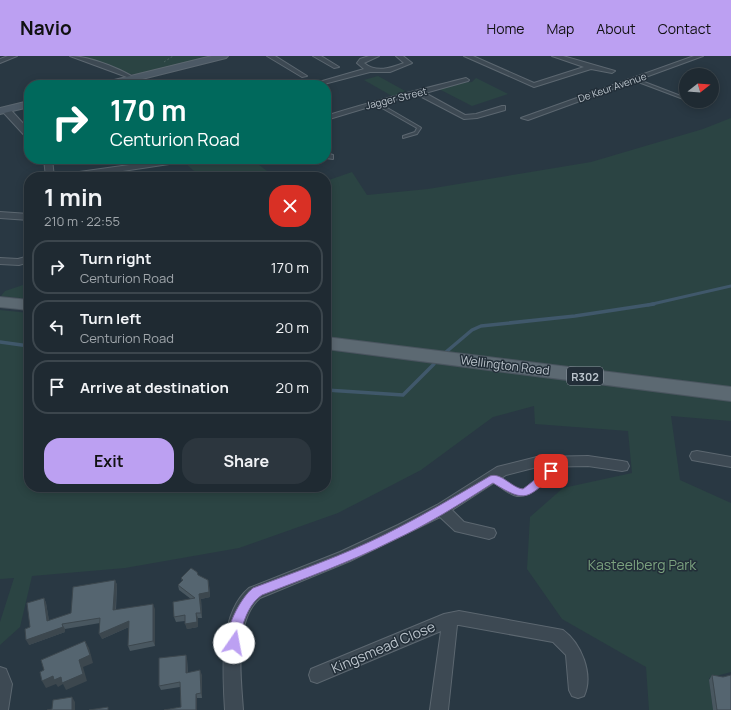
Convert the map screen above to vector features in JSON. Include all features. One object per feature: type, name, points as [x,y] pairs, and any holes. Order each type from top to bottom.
[{"type":"main road","points":[[0,302],[24,304]]},
{"type":"main road","name":"Wellington Road","points":[[331,344],[731,394]]},
{"type":"street","points":[[0,61],[14,56]]},
{"type":"street","points":[[73,56],[131,80]]},
{"type":"street","points":[[143,80],[224,56]]},
{"type":"street","points":[[272,56],[304,76]]},
{"type":"street","points":[[316,56],[336,66]]},
{"type":"street","points":[[369,70],[360,62],[376,56]]},
{"type":"street","points":[[331,80],[369,70],[384,71],[408,63],[399,56]]},
{"type":"street","points":[[467,56],[528,84],[534,85],[588,68],[588,66]]},
{"type":"street","points":[[555,56],[588,66],[612,71]]},
{"type":"street","name":"De Keur Avenue","points":[[526,118],[700,56]]},
{"type":"street","name":"Jagger Street","points":[[331,116],[376,103],[466,80]]},
{"type":"street","points":[[419,93],[464,117],[477,116],[502,108]]},
{"type":"street","points":[[3,110],[24,105]]},
{"type":"street","points":[[3,110],[24,126]]},
{"type":"street","points":[[118,172],[162,164]]},
{"type":"street","points":[[0,215],[24,217]]},
{"type":"street","points":[[0,261],[19,262],[24,260]]},
{"type":"street","points":[[697,456],[716,458],[731,462]]},
{"type":"street","points":[[234,710],[231,665],[235,632],[248,600],[258,591],[325,566],[389,538],[442,509],[507,469],[537,462],[588,461],[622,466]]},
{"type":"street","points":[[442,509],[460,527],[489,533]]},
{"type":"street","name":"Kingsmead Close","points":[[439,710],[450,619]]},
{"type":"street","name":"Kingsmead Close","points":[[317,675],[450,619],[467,619],[557,635],[569,644],[576,656],[578,690]]},
{"type":"street","points":[[0,675],[3,684],[0,709]]},
{"type":"lane","points":[[634,79],[679,96]]},
{"type":"lane","points":[[376,103],[419,128],[416,133],[404,137]]},
{"type":"lane","points":[[493,478],[516,492],[524,493],[551,471],[556,462]]},
{"type":"green space","points":[[77,56],[215,56],[138,75],[130,74]]},
{"type":"green space","points":[[378,76],[408,93],[392,96],[364,80]]},
{"type":"green space","points":[[476,78],[508,94],[472,106],[439,89],[460,83],[472,82]]},
{"type":"green space","points":[[731,118],[731,387],[331,338],[331,179],[352,172],[367,195],[428,189],[591,162],[703,129]]},
{"type":"green space","points":[[186,164],[258,164],[268,172],[195,172]]},
{"type":"green space","points":[[24,285],[24,298],[1,296],[5,291]]},
{"type":"green space","name":"Kasteelberg Park","points":[[0,310],[24,312],[24,492],[331,492],[331,351],[731,401],[731,421],[671,416],[680,480],[731,503],[731,672],[709,678],[713,710],[649,710],[646,667],[562,619],[527,569],[530,517],[563,488],[632,473],[628,431],[535,424],[534,406],[493,417],[421,470],[338,513],[239,548],[125,568],[32,576],[20,627],[0,645],[0,622],[14,578],[0,579]]},
{"type":"building","points":[[191,568],[197,572],[198,575],[208,580],[209,592],[199,594],[201,613],[196,613],[197,622],[185,624],[185,615],[174,617],[173,602],[195,598],[178,585],[183,580],[181,578]]},
{"type":"building","points":[[115,580],[113,610],[153,604],[153,641],[128,646],[129,621],[99,634],[100,618],[62,624],[63,627],[26,640],[25,629],[30,627],[27,603],[44,598],[47,621],[71,613],[73,587]]},
{"type":"building","points":[[85,641],[90,655],[79,660],[83,674],[62,683],[61,677],[54,680],[53,676],[42,681],[40,672],[44,670],[41,660]]},
{"type":"building","points":[[186,655],[186,673],[200,670],[201,693],[196,694],[196,710],[164,710],[181,707],[180,682],[159,686],[159,658]]},
{"type":"building","points":[[712,675],[723,677],[731,675],[731,710],[717,710]]},
{"type":"building","points":[[72,697],[72,710],[47,710],[52,709],[53,700]]},
{"type":"building","points":[[108,707],[108,710],[89,710]]},
{"type":"waterway","points":[[649,305],[731,286]]},
{"type":"waterway","points":[[649,305],[654,304]]},
{"type":"waterway","points":[[446,352],[472,330],[481,326],[575,316],[649,305]]},
{"type":"waterway","points":[[0,342],[24,345]]},
{"type":"waterway","points":[[331,390],[403,395],[434,364]]},
{"type":"route","points":[[234,643],[235,632],[244,607],[251,596],[258,591],[325,566],[389,538],[442,509],[493,478],[516,492],[524,493],[551,471]]}]
